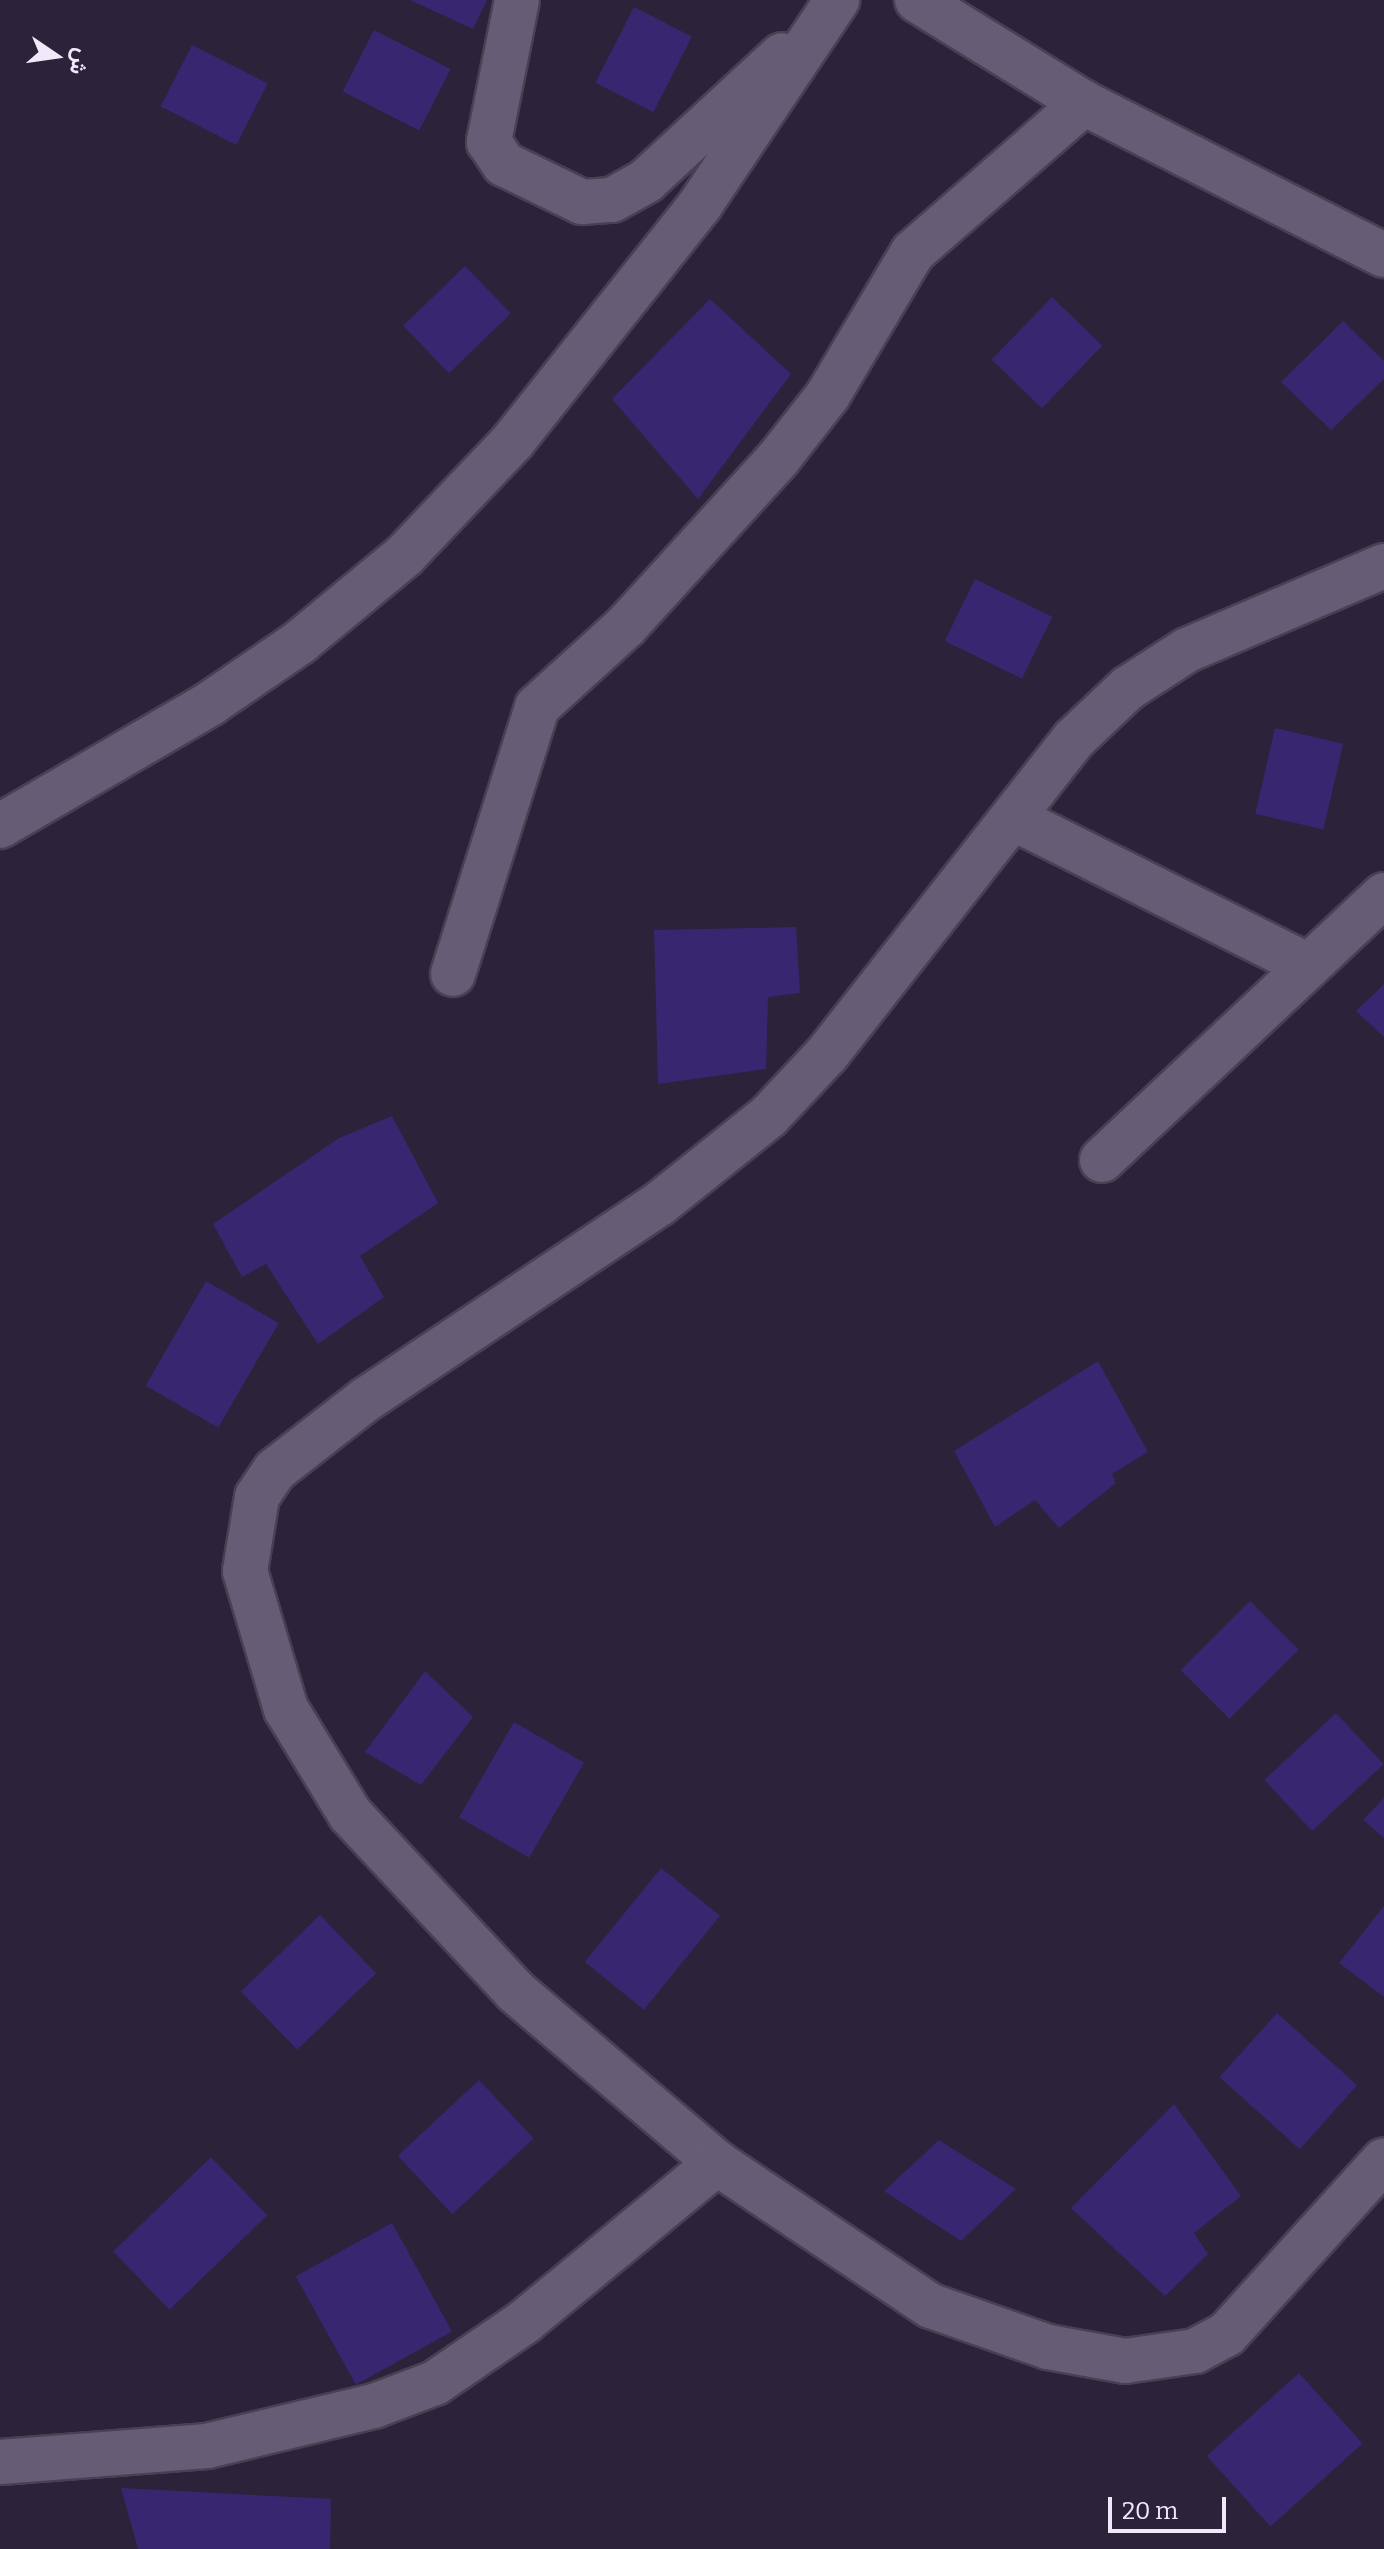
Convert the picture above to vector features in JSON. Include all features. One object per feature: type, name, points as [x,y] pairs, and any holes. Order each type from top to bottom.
[{"type":"street","points":[[517,0],[489,142],[504,164],[582,202],[612,200],[646,181],[829,11]]},
{"type":"street","points":[[917,0],[1084,103],[1384,255]]},
{"type":"street","points":[[0,826],[211,703],[300,642],[405,555],[513,441],[700,205],[829,11]]},
{"type":"street","points":[[453,974],[537,707],[626,626],[778,459],[828,395],[913,252],[1084,103]]},
{"type":"street","points":[[1384,566],[1187,650],[1128,688],[1074,739],[827,1054],[769,1116],[659,1204],[365,1400],[275,1470],[257,1497],[245,1571],[253,1613],[286,1709],[350,1814],[516,1992],[717,2163],[931,2306],[1048,2347],[1125,2361],[1195,2351],[1227,2334],[1384,2160]]},
{"type":"street","points":[[1013,818],[1308,966]]},
{"type":"street","points":[[1102,1160],[1384,895]]},
{"type":"street","points":[[0,2462],[207,2446],[374,2406],[435,2383],[524,2322],[717,2163]]},
{"type":"building","points":[[410,0],[487,0],[473,29]]},
{"type":"building","points":[[634,7],[692,37],[653,112],[595,83]]},
{"type":"building","points":[[374,30],[451,69],[419,131],[343,91]]},
{"type":"building","points":[[192,45],[268,84],[236,145],[161,106]]},
{"type":"building","points":[[465,266],[511,313],[449,373],[403,326]]},
{"type":"building","points":[[1052,297],[1102,346],[1042,408],[992,360]]},
{"type":"building","points":[[710,299],[791,374],[698,499],[612,399]]},
{"type":"building","points":[[1343,321],[1384,361],[1384,379],[1331,430],[1281,382]]},
{"type":"building","points":[[975,579],[1052,617],[1022,679],[945,641]]},
{"type":"building","points":[[1275,728],[1343,744],[1323,829],[1255,814]]},
{"type":"building","points":[[796,927],[800,993],[768,997],[766,1069],[658,1084],[654,930]]},
{"type":"building","points":[[1384,984],[1384,1037],[1356,1011]]},
{"type":"building","points":[[392,1116],[438,1203],[360,1256],[384,1297],[318,1344],[266,1264],[242,1277],[213,1224],[339,1138]]},
{"type":"building","points":[[206,1281],[279,1323],[218,1428],[146,1386]]},
{"type":"building","points":[[1098,1361],[1148,1452],[1112,1474],[1116,1483],[1059,1528],[1035,1500],[995,1527],[954,1451]]},
{"type":"building","points":[[1250,1601],[1299,1650],[1229,1719],[1181,1670]]},
{"type":"building","points":[[425,1671],[473,1717],[421,1785],[365,1752]]},
{"type":"building","points":[[1336,1713],[1384,1764],[1312,1831],[1264,1780]]},
{"type":"building","points":[[514,1722],[584,1762],[529,1858],[459,1817]]},
{"type":"building","points":[[1384,1798],[1384,1838],[1363,1820]]},
{"type":"building","points":[[661,1868],[720,1916],[644,2010],[585,1962]]},
{"type":"building","points":[[1384,1906],[1384,1997],[1339,1963]]},
{"type":"building","points":[[320,1915],[376,1973],[297,2050],[241,1991]]},
{"type":"building","points":[[1277,2013],[1357,2085],[1300,2149],[1219,2077]]},
{"type":"building","points":[[479,2080],[534,2139],[452,2214],[398,2156]]},
{"type":"building","points":[[1174,2104],[1241,2196],[1194,2233],[1208,2254],[1165,2296],[1071,2208]]},
{"type":"building","points":[[939,2140],[1016,2189],[961,2241],[884,2191]]},
{"type":"building","points":[[211,2157],[267,2215],[169,2310],[113,2251]]},
{"type":"building","points":[[392,2223],[452,2331],[356,2385],[296,2276]]},
{"type":"building","points":[[1299,2373],[1363,2444],[1270,2527],[1207,2456]]},
{"type":"building","points":[[121,2488],[331,2499],[330,2549],[138,2549]]}]
